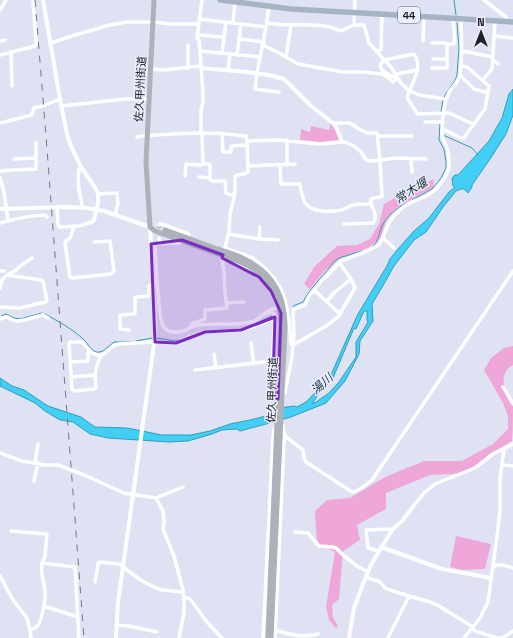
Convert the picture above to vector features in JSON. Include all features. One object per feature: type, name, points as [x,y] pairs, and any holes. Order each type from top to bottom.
[{"type":"main road","name":"佐久甲州街道","points":[[150,227],[146,175],[154,0]]},
{"type":"main road","name":"44","points":[[220,0],[267,4],[291,9],[513,22]]},
{"type":"main road","name":"佐久甲州街道","points":[[150,227],[156,227],[223,253]]},
{"type":"main road","name":"佐久甲州街道","points":[[150,227],[182,240],[248,261],[271,279],[279,291],[283,303],[282,313],[285,327],[280,398],[271,638]]},
{"type":"main road","name":"佐久甲州街道","points":[[268,638],[279,425]]},
{"type":"street","points":[[0,10],[6,0]]},
{"type":"street","points":[[0,55],[35,46],[33,0]]},
{"type":"street","points":[[43,0],[61,106],[69,139],[81,167],[98,194],[94,220],[79,226],[59,226],[55,207]]},
{"type":"street","points":[[202,0],[197,35],[200,51],[203,102],[201,111],[203,164]]},
{"type":"street","points":[[354,26],[355,0]]},
{"type":"street","points":[[484,0],[506,17],[506,22]]},
{"type":"street","points":[[233,23],[235,2]]},
{"type":"street","points":[[267,4],[267,25],[255,90],[279,92]]},
{"type":"street","points":[[377,52],[380,48],[382,14]]},
{"type":"street","points":[[423,41],[424,16]]},
{"type":"street","points":[[199,19],[241,24],[307,24],[341,31],[354,26],[364,26],[367,40],[410,91],[419,95],[444,99]]},
{"type":"street","points":[[432,43],[453,44],[455,42],[457,19]]},
{"type":"street","points":[[261,316],[271,312],[274,314],[282,313],[305,305],[314,290],[339,262],[378,246],[383,238],[387,225],[396,213],[402,207],[430,194],[448,173],[449,159],[442,138],[441,122],[444,99],[458,82],[460,75],[462,51],[457,19]]},
{"type":"street","points":[[51,43],[116,23],[129,21],[170,24],[199,24]]},
{"type":"street","points":[[482,80],[492,69],[495,21]]},
{"type":"street","points":[[222,53],[226,22]]},
{"type":"street","points":[[237,55],[241,24]]},
{"type":"street","points":[[286,57],[291,25]]},
{"type":"street","points":[[197,35],[224,37]]},
{"type":"street","points":[[495,36],[513,38]]},
{"type":"street","points":[[240,39],[263,43],[298,64],[343,72],[382,74],[394,82],[395,78],[381,69],[381,63],[384,60],[414,54],[417,61],[416,78],[408,99],[418,114],[452,114],[473,124]]},
{"type":"street","points":[[0,41],[5,40]]},
{"type":"street","points":[[432,68],[447,68],[447,44]]},
{"type":"street","points":[[188,46],[188,68]]},
{"type":"street","points":[[200,51],[260,57]]},
{"type":"street","points":[[462,51],[493,59],[498,64]]},
{"type":"street","points":[[11,52],[12,86]]},
{"type":"street","points":[[228,70],[230,54]]},
{"type":"street","points":[[433,59],[447,59]]},
{"type":"street","points":[[442,133],[445,130],[463,138],[485,108],[489,86],[467,67],[461,66]]},
{"type":"street","points":[[151,69],[164,70],[201,67],[257,73],[284,79],[315,109],[333,123],[342,142]]},
{"type":"street","points":[[396,74],[417,70]]},
{"type":"street","points":[[460,75],[474,89],[488,93]]},
{"type":"street","points":[[0,123],[32,115],[34,108],[44,106],[60,99]]},
{"type":"street","points":[[61,106],[125,99],[149,99]]},
{"type":"street","points":[[425,122],[441,122]]},
{"type":"street","points":[[333,123],[350,124],[367,133],[376,133],[378,136],[412,136]]},
{"type":"street","points":[[137,137],[147,135],[201,133],[222,133],[246,136],[248,173],[235,176],[235,194],[223,253],[227,308],[205,310],[205,319],[192,324],[192,327]]},
{"type":"street","points":[[222,133],[223,152],[231,152],[231,146],[247,143],[287,140],[319,144],[348,142],[359,150],[366,160],[426,158]]},
{"type":"street","points":[[344,224],[374,222],[375,217],[371,199],[382,196],[378,136]]},
{"type":"street","points":[[287,140],[287,165]]},
{"type":"street","points":[[0,172],[36,169],[36,143]]},
{"type":"street","points":[[16,158],[36,158]]},
{"type":"street","points":[[411,159],[412,172]]},
{"type":"street","points":[[185,176],[186,164],[208,164],[210,165],[210,178]]},
{"type":"street","points":[[248,166],[295,164]]},
{"type":"street","points":[[280,165],[281,184],[300,184],[306,203],[314,209],[319,211],[334,211],[353,205],[371,203]]},
{"type":"street","points":[[81,167],[78,169],[78,177],[82,207]]},
{"type":"street","points":[[0,178],[4,192],[8,221]]},
{"type":"street","points":[[199,178],[210,178],[212,181],[225,181],[226,193],[231,195],[235,194]]},
{"type":"street","points":[[98,194],[117,193],[118,203],[115,215]]},
{"type":"street","points":[[0,209],[82,207],[96,209],[150,227],[160,316],[166,329],[176,332],[202,324],[246,323],[254,321],[267,311],[277,307]]},
{"type":"street","points":[[0,223],[21,217],[47,217]]},
{"type":"street","points":[[159,225],[162,224],[189,234],[189,239]]},
{"type":"street","points":[[74,227],[70,238],[65,243],[70,277],[111,274],[114,271],[110,240],[94,242]]},
{"type":"street","points":[[259,239],[260,227]]},
{"type":"street","points":[[228,234],[259,239],[278,240]]},
{"type":"street","points":[[159,238],[160,244]]},
{"type":"street","points":[[383,238],[394,248]]},
{"type":"street","points":[[153,244],[179,243],[182,240]]},
{"type":"street","points":[[116,638],[118,602],[155,340],[153,244]]},
{"type":"street","points":[[223,253],[264,282],[277,307],[289,321],[291,345],[293,345]]},
{"type":"street","points":[[0,288],[2,280],[7,275],[32,258]]},
{"type":"street","points":[[293,345],[326,326],[338,317],[355,288],[351,279],[339,262]]},
{"type":"street","points":[[285,436],[303,450],[306,462],[352,492],[357,491],[372,480],[513,271]]},
{"type":"street","points":[[0,307],[20,308],[47,301],[42,280],[7,275]]},
{"type":"street","points":[[327,301],[337,290],[351,279]]},
{"type":"street","points":[[129,330],[120,329],[120,315],[134,314],[135,298],[148,296],[149,286],[154,283]]},
{"type":"street","points":[[314,290],[340,314]]},
{"type":"street","points":[[226,303],[244,302]]},
{"type":"street","points":[[282,313],[272,361],[275,397],[280,398],[285,393],[288,382],[294,334],[293,310]]},
{"type":"street","points":[[101,356],[89,351],[82,342],[70,342],[72,390],[96,388],[96,364],[101,356],[113,346],[155,340],[176,343],[188,337],[205,332],[240,330],[255,326],[282,313]]},
{"type":"street","points":[[0,317],[1,319],[8,317],[16,321],[43,315],[48,318]]},
{"type":"street","points":[[251,343],[254,364]]},
{"type":"street","points":[[70,362],[88,361],[89,351]]},
{"type":"street","points":[[214,354],[216,368]]},
{"type":"street","points":[[195,370],[272,361]]},
{"type":"street","points":[[71,377],[95,375]]},
{"type":"street","points":[[503,387],[513,404]]},
{"type":"street","points":[[263,638],[272,436],[274,429],[279,425],[283,426],[285,436],[279,530],[275,638]]},
{"type":"street","points":[[34,481],[38,444]]},
{"type":"street","points":[[350,638],[354,608],[367,574],[380,549],[394,529],[424,493],[435,484],[475,468],[493,454],[513,444]]},
{"type":"street","points":[[464,638],[480,618],[488,602],[500,510],[500,479],[504,449]]},
{"type":"street","points":[[0,453],[22,461],[58,465],[124,493],[156,498],[183,487]]},
{"type":"street","points":[[502,465],[513,466]]},
{"type":"street","points":[[156,498],[163,511],[163,529],[174,556],[184,597],[184,613],[179,638]]},
{"type":"street","points":[[394,529],[366,530],[368,548],[380,549],[442,569],[491,578]]},
{"type":"street","points":[[11,531],[47,534],[45,556],[41,569],[45,592],[44,606],[39,624],[30,630]]},
{"type":"street","points":[[295,532],[308,533],[319,546],[336,548],[344,556],[386,588],[439,606],[478,632],[497,638]]},
{"type":"street","points":[[42,563],[75,567],[79,638]]},
{"type":"street","points":[[95,582],[98,563],[119,564],[142,581],[154,587],[164,590],[183,592]]},
{"type":"street","points":[[492,567],[500,564],[513,568]]},
{"type":"street","points":[[0,576],[13,600],[27,618],[31,638]]},
{"type":"street","points":[[388,638],[409,596]]},
{"type":"street","points":[[184,597],[190,599],[222,638]]},
{"type":"street","points":[[44,606],[78,617]]},
{"type":"street","points":[[116,626],[129,626],[157,632]]},
{"type":"street","points":[[276,630],[291,635],[313,636],[318,634]]},
{"type":"street","points":[[500,638],[513,632]]},
{"type":"highlighted area","points":[[182,240],[223,255],[222,258],[259,277],[271,291],[281,313],[278,399],[275,397],[273,379],[275,317],[241,330],[205,332],[176,343],[155,342],[151,244]]},
{"type":"shaded area","points":[[331,122],[339,139],[338,140],[321,142],[300,140],[301,129],[310,132],[311,126],[329,130]]},
{"type":"shaded area","points":[[434,179],[433,188],[394,210],[386,220],[381,238],[368,248],[342,257],[325,270],[310,289],[304,284],[314,267],[337,246],[357,245],[370,239],[379,224],[384,204],[407,191]]},
{"type":"shaded area","points":[[513,346],[513,365],[506,371],[503,381],[513,406],[512,441],[488,455],[480,463],[467,470],[454,474],[430,475],[386,493],[386,509],[357,525],[360,540],[343,551],[339,599],[332,605],[333,618],[338,626],[336,628],[329,620],[326,607],[335,552],[317,543],[315,511],[327,500],[350,498],[385,477],[424,461],[462,461],[493,444],[508,429],[508,416],[503,403],[484,370],[491,358],[504,348]]},
{"type":"shaded area","points":[[456,536],[491,544],[485,569],[462,570],[450,567]]},
{"type":"water","name":"湯川","points":[[513,89],[513,115],[506,134],[468,193],[464,189],[456,191],[426,232],[414,240],[394,266],[372,304],[373,321],[360,341],[359,354],[345,381],[326,403],[291,417],[240,431],[237,429],[222,430],[188,441],[169,442],[108,438],[90,434],[73,422],[60,420],[35,403],[0,386],[0,378],[12,386],[24,390],[48,406],[81,417],[95,427],[127,428],[162,435],[191,435],[210,431],[230,424],[270,415],[273,409],[294,406],[297,407],[306,402],[330,377],[357,316],[390,259],[414,231],[429,218],[449,192],[455,187],[453,186],[452,178],[455,175],[458,175],[489,141],[502,118],[509,94]],"holes":[[[364,311],[367,311],[368,322],[356,342],[356,357],[339,382],[329,393],[312,404],[333,378],[354,328],[356,329]]]},
{"type":"waterway","points":[[454,0],[456,15]]},
{"type":"waterway","name":"常木堰","points":[[444,97],[455,81],[457,75],[459,48],[457,23]]},
{"type":"waterway","name":"常木堰","points":[[441,112],[443,100]]},
{"type":"waterway","name":"常木堰","points":[[412,200],[432,189],[441,178],[446,168],[444,149],[439,140],[440,123]]},
{"type":"waterway","points":[[443,135],[472,148],[478,155]]},
{"type":"waterway","name":"常木堰","points":[[372,247],[378,240],[382,226],[386,219],[395,210],[406,203]]},
{"type":"waterway","name":"常木堰","points":[[293,306],[303,302],[313,287],[339,258],[362,251]]},
{"type":"waterway","points":[[1,316],[6,314],[20,319],[42,313]]},
{"type":"waterway","points":[[45,314],[75,332],[92,350],[96,352],[103,351],[114,342],[131,342]]},
{"type":"waterway","points":[[255,324],[272,316]]},
{"type":"waterway","points":[[136,341],[152,338]]},
{"type":"waterway","points":[[156,338],[175,341],[178,340]]},
{"type":"tunnel","points":[[159,225],[159,238]]},
{"type":"railway","points":[[35,0],[84,638]]}]
